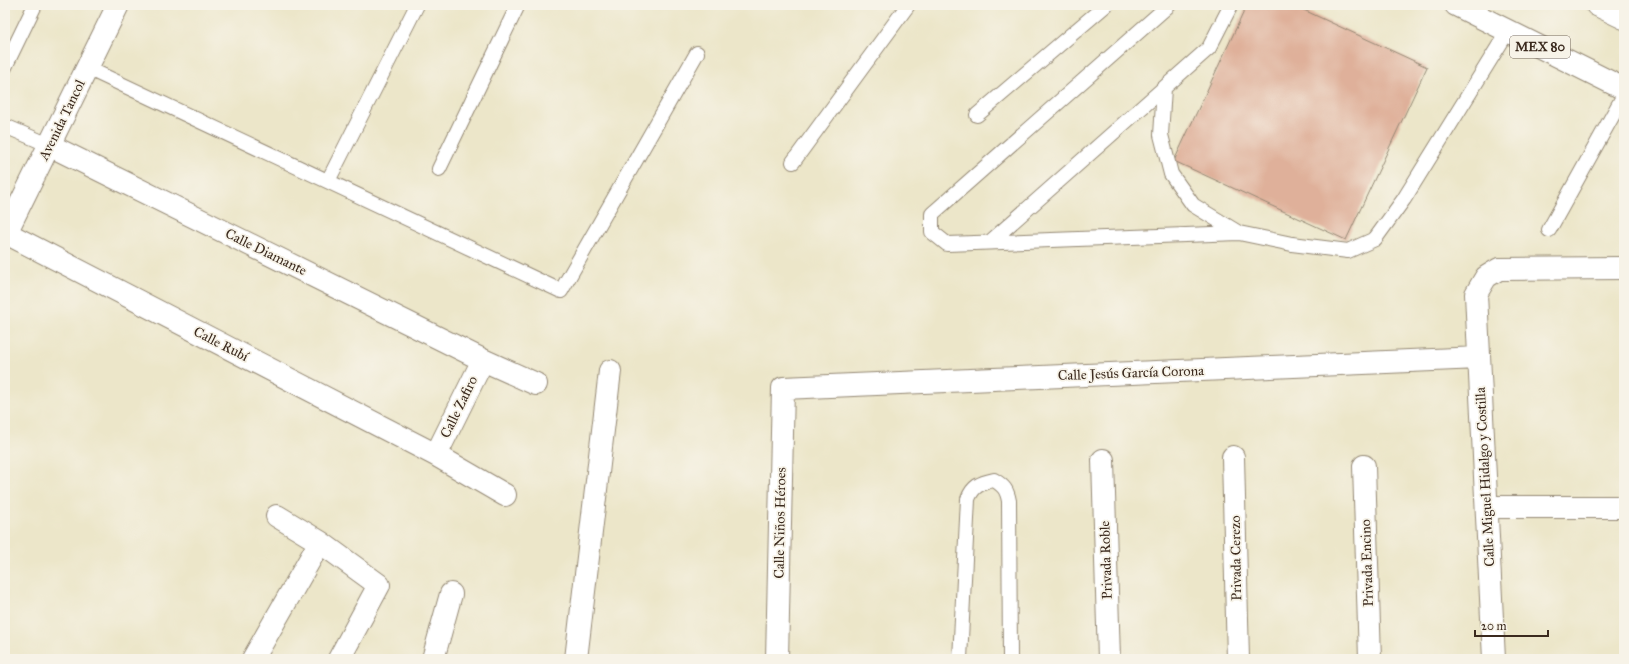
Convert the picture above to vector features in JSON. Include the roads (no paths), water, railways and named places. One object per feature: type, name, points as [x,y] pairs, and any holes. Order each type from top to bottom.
[{"type":"street","name":"Avenida Tancol","points":[[5,234],[118,5]]},
{"type":"street","name":"MEX 80","points":[[1456,5],[1624,90]]},
{"type":"street","points":[[1597,5],[1624,18]]},
{"type":"street","name":"Calle Diamante","points":[[49,145],[482,360],[536,384]]},
{"type":"street","name":"Calle Rubí","points":[[5,234],[436,455],[505,495]]},
{"type":"street","name":"Calle Miguel Hidalgo y Costilla","points":[[1494,659],[1476,294],[1486,277],[1499,269],[1624,268]]},
{"type":"street","name":"Calle Jesús García Corona","points":[[783,388],[1480,358]]},
{"type":"street","name":"Calle Zafiro","points":[[436,455],[482,360]]},
{"type":"street","points":[[576,659],[610,371]]},
{"type":"street","name":"Calle Niños Héroes","points":[[777,659],[783,388]]},
{"type":"street","name":"Privada Cerezo","points":[[1233,457],[1238,659]]},
{"type":"street","name":"Privada Roble","points":[[1104,460],[1109,659]]},
{"type":"street","name":"Privada Encino","points":[[1364,466],[1370,659]]},
{"type":"street","points":[[1487,507],[1624,508]]},
{"type":"street","points":[[277,516],[320,542],[379,585],[339,659]]},
{"type":"street","points":[[253,659],[320,542]]},
{"type":"street","points":[[433,659],[451,594]]},
{"type":"lane","points":[[5,67],[35,5]]},
{"type":"lane","points":[[328,181],[417,5]]},
{"type":"lane","points":[[439,169],[518,5]]},
{"type":"lane","points":[[793,162],[908,5]]},
{"type":"lane","points":[[977,115],[1106,5]]},
{"type":"lane","points":[[1169,5],[932,214],[932,232],[947,244],[1240,233],[1292,244],[1348,251],[1375,238],[1404,199],[1508,31]]},
{"type":"lane","points":[[990,242],[1209,48],[1232,5]]},
{"type":"lane","points":[[87,68],[561,291],[697,53]]},
{"type":"lane","points":[[1164,88],[1161,135],[1171,174],[1193,205],[1240,233]]},
{"type":"lane","points":[[1549,230],[1624,95]]},
{"type":"lane","points":[[5,126],[49,145]]},
{"type":"lane","points":[[960,659],[968,500],[971,491],[978,484],[994,480],[1003,485],[1007,492],[1009,501],[1010,659]]}]
